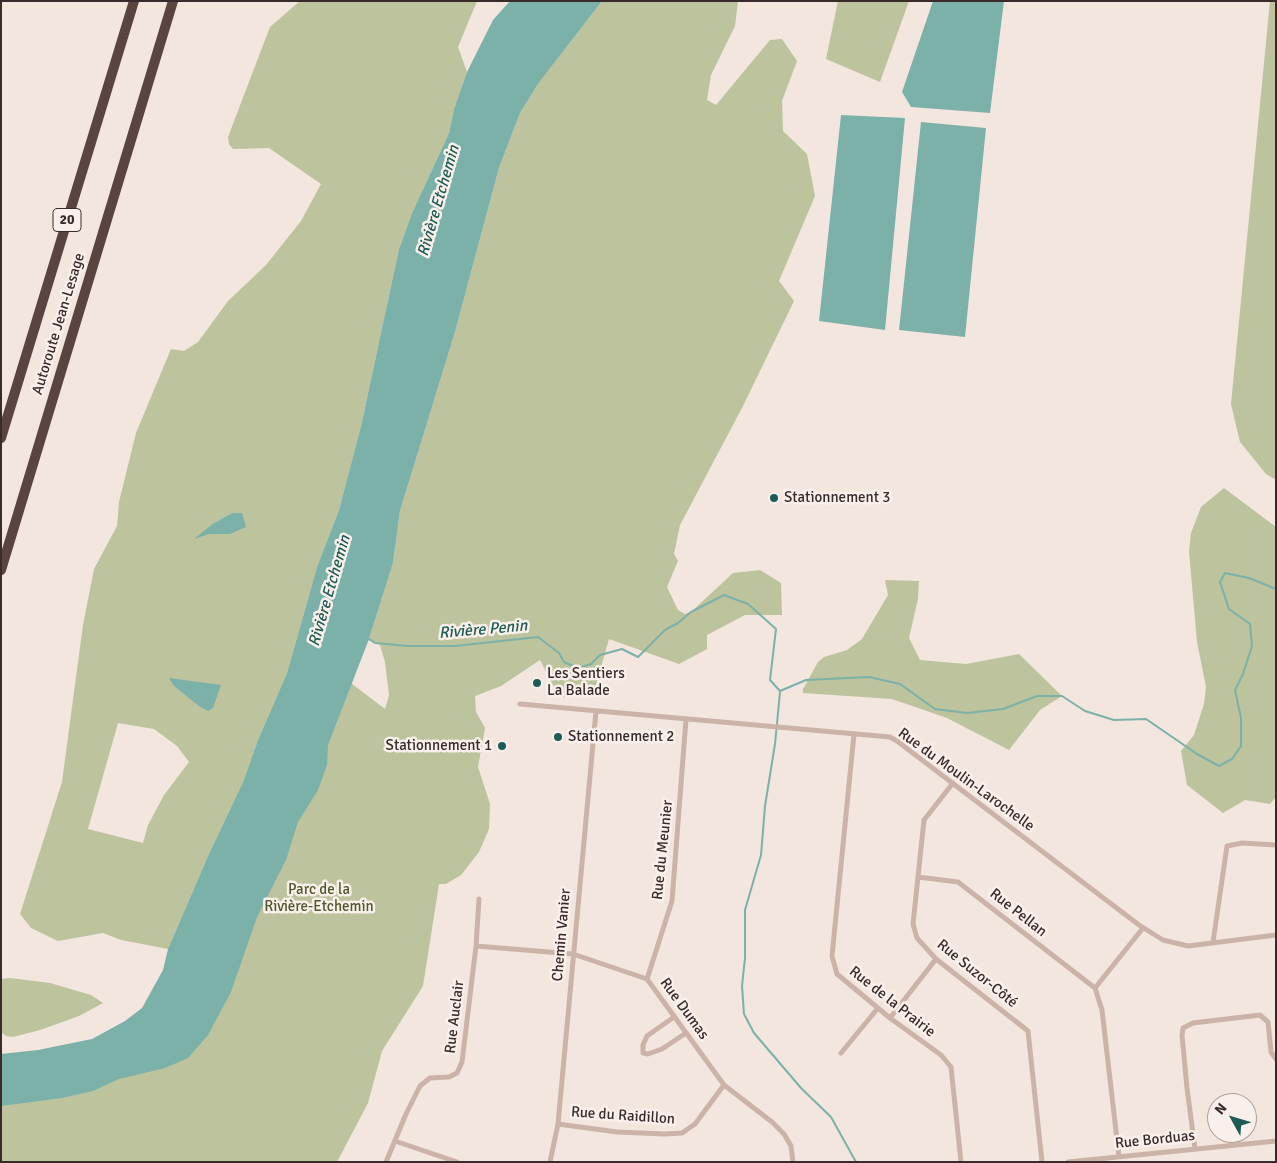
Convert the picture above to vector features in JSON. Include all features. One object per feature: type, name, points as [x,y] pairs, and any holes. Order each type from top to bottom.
[{"type":"highway","name":"Autoroute Jean-Lesage","points":[[1,438],[134,1]]},
{"type":"highway","name":"Autoroute Jean-Lesage","points":[[1,570],[173,1]]},
{"type":"street","name":"Rue du Moulin-Larochelle","points":[[520,704],[890,737],[898,741],[1143,928],[1163,940],[1188,946],[1276,935]]},
{"type":"street","name":"Chemin Vanier","points":[[550,1162],[558,1124],[596,711]]},
{"type":"street","name":"Rue du Meunier","points":[[647,979],[672,902],[686,719]]},
{"type":"street","name":"Rue de la Prairie","points":[[854,734],[832,956],[837,974],[890,1018],[940,1055],[951,1067],[961,1162]]},
{"type":"street","name":"Rue Suzor-Côté","points":[[953,783],[924,820],[913,924],[917,938],[936,959],[1028,1031],[1042,1162]]},
{"type":"street","points":[[1213,942],[1227,846],[1242,843],[1276,845]]},
{"type":"street","name":"Rue Pellan","points":[[918,877],[958,882],[1095,988]]},
{"type":"street","name":"Rue Auclair","points":[[386,1162],[420,1086],[430,1078],[449,1077],[457,1073],[462,1062],[476,946],[479,899]]},
{"type":"street","points":[[1119,1156],[1102,1010],[1095,988],[1143,928]]},
{"type":"street","name":"Rue Dumas","points":[[476,946],[573,954],[647,979],[724,1086],[772,1122],[784,1134],[791,1146],[793,1162]]},
{"type":"street","points":[[890,1018],[936,959]]},
{"type":"street","points":[[842,1053],[878,1008]]},
{"type":"street","points":[[1195,1149],[1187,1088],[1183,1028],[1192,1023],[1260,1016],[1268,1022],[1272,1052],[1276,1059]]},
{"type":"street","points":[[674,1017],[648,1036],[643,1045],[643,1053],[648,1054],[662,1049],[686,1033]]},
{"type":"street","name":"Rue du Raidillon","points":[[558,1124],[617,1132],[682,1133],[695,1124],[724,1086]]},
{"type":"street","points":[[396,1141],[457,1162]]},
{"type":"street","name":"Rue Borduas","points":[[1068,1162],[1276,1141]]},
{"type":"green space","points":[[300,1],[477,1],[458,47],[467,72],[454,109],[449,133],[412,213],[399,249],[361,426],[339,510],[317,567],[287,673],[258,740],[243,782],[208,856],[168,949],[121,940],[103,933],[58,941],[31,928],[20,914],[62,782],[83,625],[94,569],[117,526],[119,502],[136,433],[171,349],[184,351],[198,342],[228,301],[266,265],[301,221],[321,184],[269,148],[233,149],[229,144],[228,137],[270,27]],"holes":[[[232,513],[242,513],[230,534],[209,534],[214,523]],[[118,723],[154,729],[177,746],[189,762],[164,795],[148,825],[143,843],[88,829]]]},
{"type":"green space","name":"Parc de la Rivière-Etchemin","points":[[602,1],[738,1],[735,26],[711,75],[707,100],[716,105],[770,40],[782,39],[797,61],[782,101],[783,131],[807,154],[815,196],[779,281],[794,301],[743,406],[680,525],[674,554],[678,561],[667,587],[678,610],[685,614],[691,612],[733,573],[760,570],[781,583],[782,615],[745,615],[707,635],[707,649],[679,664],[609,639],[593,695],[559,697],[540,660],[501,686],[475,696],[476,712],[485,728],[478,767],[490,804],[489,829],[479,852],[461,875],[446,884],[439,884],[423,986],[382,1051],[368,1103],[337,1162],[1,1162],[1,1077],[97,1063],[191,989],[326,664],[385,709],[389,695],[385,662],[380,645],[369,639],[393,563],[400,511],[455,332],[499,168],[520,113],[538,84]]},
{"type":"green space","points":[[838,1],[909,1],[880,82],[826,59]]},
{"type":"green space","points":[[1270,1],[1276,1],[1276,480],[1266,474],[1240,442],[1231,404]]},
{"type":"green space","points":[[1224,488],[1276,527],[1276,797],[1270,804],[1245,800],[1223,813],[1187,785],[1181,751],[1194,735],[1204,704],[1206,687],[1197,642],[1189,551],[1191,533],[1201,507]]},
{"type":"green space","points":[[885,580],[919,581],[918,599],[909,638],[920,660],[966,664],[1019,654],[1062,696],[1040,710],[1009,750],[947,718],[892,699],[803,693],[803,689],[818,662],[824,657],[847,650],[862,639],[888,595]]},
{"type":"green space","points":[[10,978],[50,983],[91,995],[103,1003],[79,1016],[40,1030],[13,1037],[6,1036],[1,1032],[1,979]]},
{"type":"water","name":"Rivière Etchemin","points":[[510,1],[602,1],[538,84],[520,113],[499,168],[455,332],[400,511],[393,563],[369,639],[328,745],[327,765],[318,790],[298,822],[286,860],[257,917],[231,992],[208,1035],[188,1058],[165,1068],[119,1079],[93,1091],[62,1098],[1,1106],[1,1054],[38,1050],[92,1039],[125,1021],[142,1008],[163,970],[168,949],[208,856],[243,782],[258,740],[287,673],[317,567],[339,510],[361,426],[399,249],[412,213],[449,133],[454,109],[467,72],[493,20]]},
{"type":"water","points":[[933,1],[1004,1],[990,113],[911,107],[902,92]]},
{"type":"water","points":[[841,115],[905,118],[885,330],[819,321]]},
{"type":"water","points":[[921,122],[986,128],[965,337],[899,330]]},
{"type":"water","points":[[232,513],[242,513],[246,527],[230,534],[209,534],[194,539],[214,523]]},
{"type":"water","points":[[169,678],[221,685],[213,708],[208,711],[199,706],[174,686]]},
{"type":"waterway","name":"Rivière Penin","points":[[367,640],[369,639],[375,643],[408,646],[455,646],[538,637],[559,653],[564,662],[578,668],[591,664],[600,655],[622,649],[638,657],[665,630],[678,623],[691,612],[724,595],[748,604],[776,629],[770,680],[780,691],[806,680],[869,677],[900,684],[935,709],[967,713],[1003,709],[1037,696],[1062,696],[1085,711],[1114,720],[1146,719],[1197,754],[1219,766],[1232,759],[1241,746],[1241,718],[1235,690],[1243,674],[1252,646],[1250,624],[1229,609],[1220,582],[1225,573],[1249,578],[1276,589]]},
{"type":"waterway","points":[[780,692],[775,744],[765,806],[761,855],[745,910],[745,958],[742,986],[744,1014],[754,1033],[801,1088],[831,1117],[856,1162]]},
{"type":"place","name":"Stationnement 3","points":[[774,498]]},
{"type":"place","name":"Les Sentiers La Balade","points":[[537,683]]},
{"type":"place","name":"Stationnement 2","points":[[558,737]]},
{"type":"place","name":"Stationnement 1","points":[[502,746]]}]
